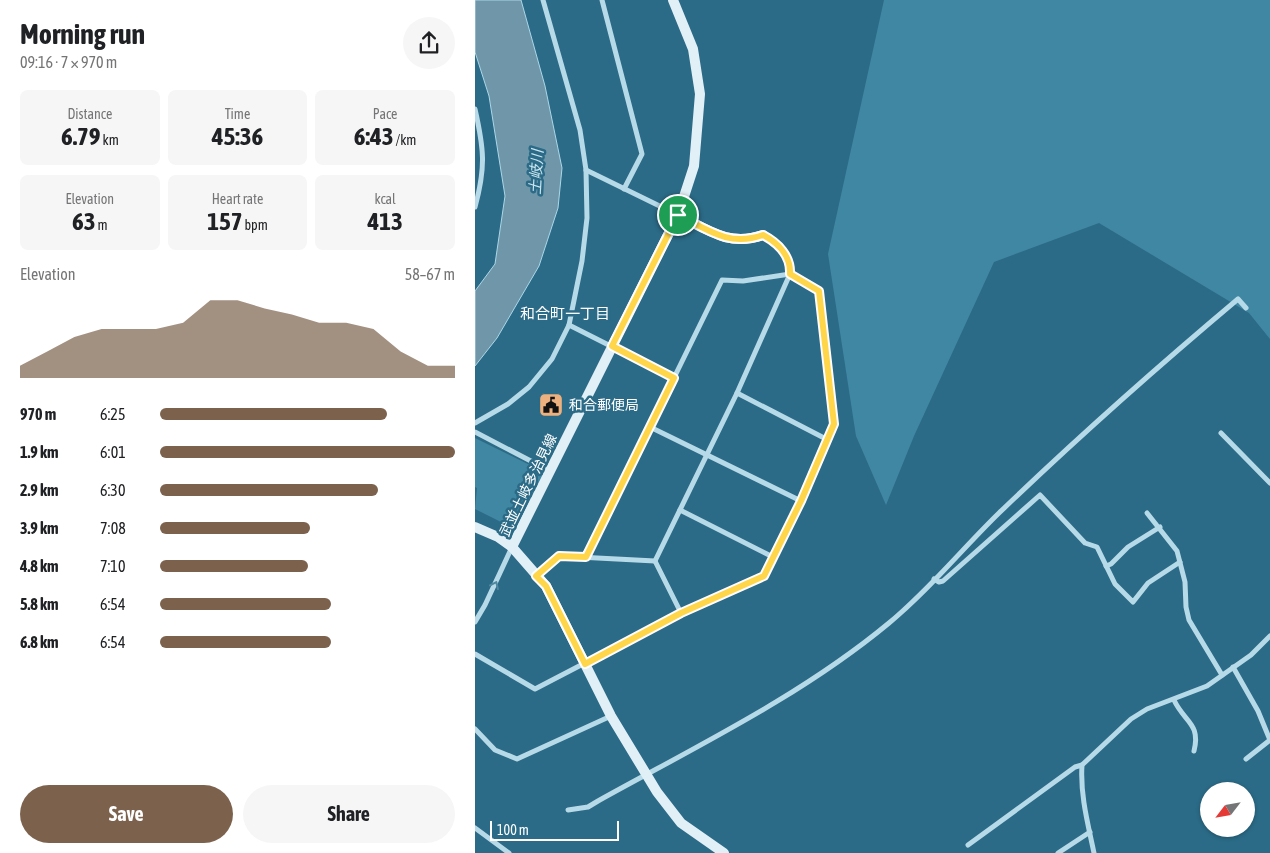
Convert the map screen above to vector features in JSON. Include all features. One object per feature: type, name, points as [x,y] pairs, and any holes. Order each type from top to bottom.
[{"type":"main road","name":"武並土岐多治見線","points":[[673,0],[693,49],[700,94],[694,166],[678,215],[512,547],[546,586],[611,716],[668,808],[681,823],[724,853]]},
{"type":"main road","points":[[678,215],[723,238],[750,240],[763,235]]},
{"type":"main road","points":[[475,527],[498,537],[512,547]]},
{"type":"street","points":[[475,422],[508,404],[529,386],[552,359],[569,325],[582,261],[587,218],[586,170],[580,130],[543,0]]},
{"type":"street","points":[[602,0],[642,154],[624,189]]},
{"type":"street","points":[[475,109],[483,143],[483,179],[475,207]]},
{"type":"street","points":[[586,170],[678,215]]},
{"type":"street","points":[[655,561],[737,393],[790,274],[791,266],[783,250],[763,235]]},
{"type":"street","points":[[475,654],[535,689],[681,613],[764,576],[801,501],[834,424],[819,291],[790,274],[743,281],[722,280],[586,557]]},
{"type":"street","points":[[568,810],[588,807],[761,712],[889,623],[1027,486],[1213,320],[1238,299],[1246,308]]},
{"type":"street","points":[[569,325],[674,378]]},
{"type":"street","points":[[737,393],[828,440]]},
{"type":"street","points":[[650,427],[801,501]]},
{"type":"street","points":[[475,432],[551,471]]},
{"type":"street","points":[[1221,433],[1270,482]]},
{"type":"street","points":[[934,579],[939,582],[943,581],[1040,495],[1085,542],[1097,546],[1118,588],[1133,602],[1137,594],[1148,583],[1180,562]]},
{"type":"street","points":[[680,510],[773,556]]},
{"type":"street","points":[[1147,513],[1173,544],[1180,562],[1189,620],[1222,675]]},
{"type":"street","points":[[1106,566],[1111,564],[1128,547],[1160,527]]},
{"type":"street","points":[[475,622],[512,547]]},
{"type":"street","points":[[536,576],[559,556],[655,561]]},
{"type":"street","points":[[655,561],[681,613]]},
{"type":"street","points":[[969,845],[1075,767],[1082,765],[1131,719],[1147,709],[1207,686],[1251,655],[1270,636]]},
{"type":"street","points":[[1233,667],[1258,711],[1270,740],[1246,759]]},
{"type":"street","points":[[1174,700],[1194,728],[1196,742],[1194,752]]},
{"type":"street","points":[[475,729],[495,750],[517,759],[611,716]]},
{"type":"street","points":[[1082,765],[1081,780],[1084,807],[1094,853]]},
{"type":"street","points":[[475,828],[509,853]]},
{"type":"street","points":[[1057,853],[1090,832]]},
{"type":"shaded area","points":[[884,0],[1270,0],[1270,339],[1249,313],[1099,223],[994,262],[914,436],[886,505],[856,436],[828,254]]},
{"type":"shaded area","points":[[475,438],[544,472],[513,528],[475,509],[477,488],[475,487]]},
{"type":"water","name":"土岐川","points":[[475,0],[521,0],[545,86],[562,168],[558,208],[539,266],[497,338],[475,366],[475,291],[495,264],[505,196],[489,96],[475,52]]},
{"type":"place","name":"和合郵便局","points":[[551,405]]},
{"type":"district","name":"和合町一丁目","points":[[565,313]]},
{"type":"route","points":[[678,215],[723,238],[750,240],[763,235],[783,250],[791,266],[790,274],[819,291],[834,424],[801,501],[764,576],[681,613],[585,664],[546,586],[536,576],[559,556],[586,557],[674,378],[612,346],[678,215]]}]
